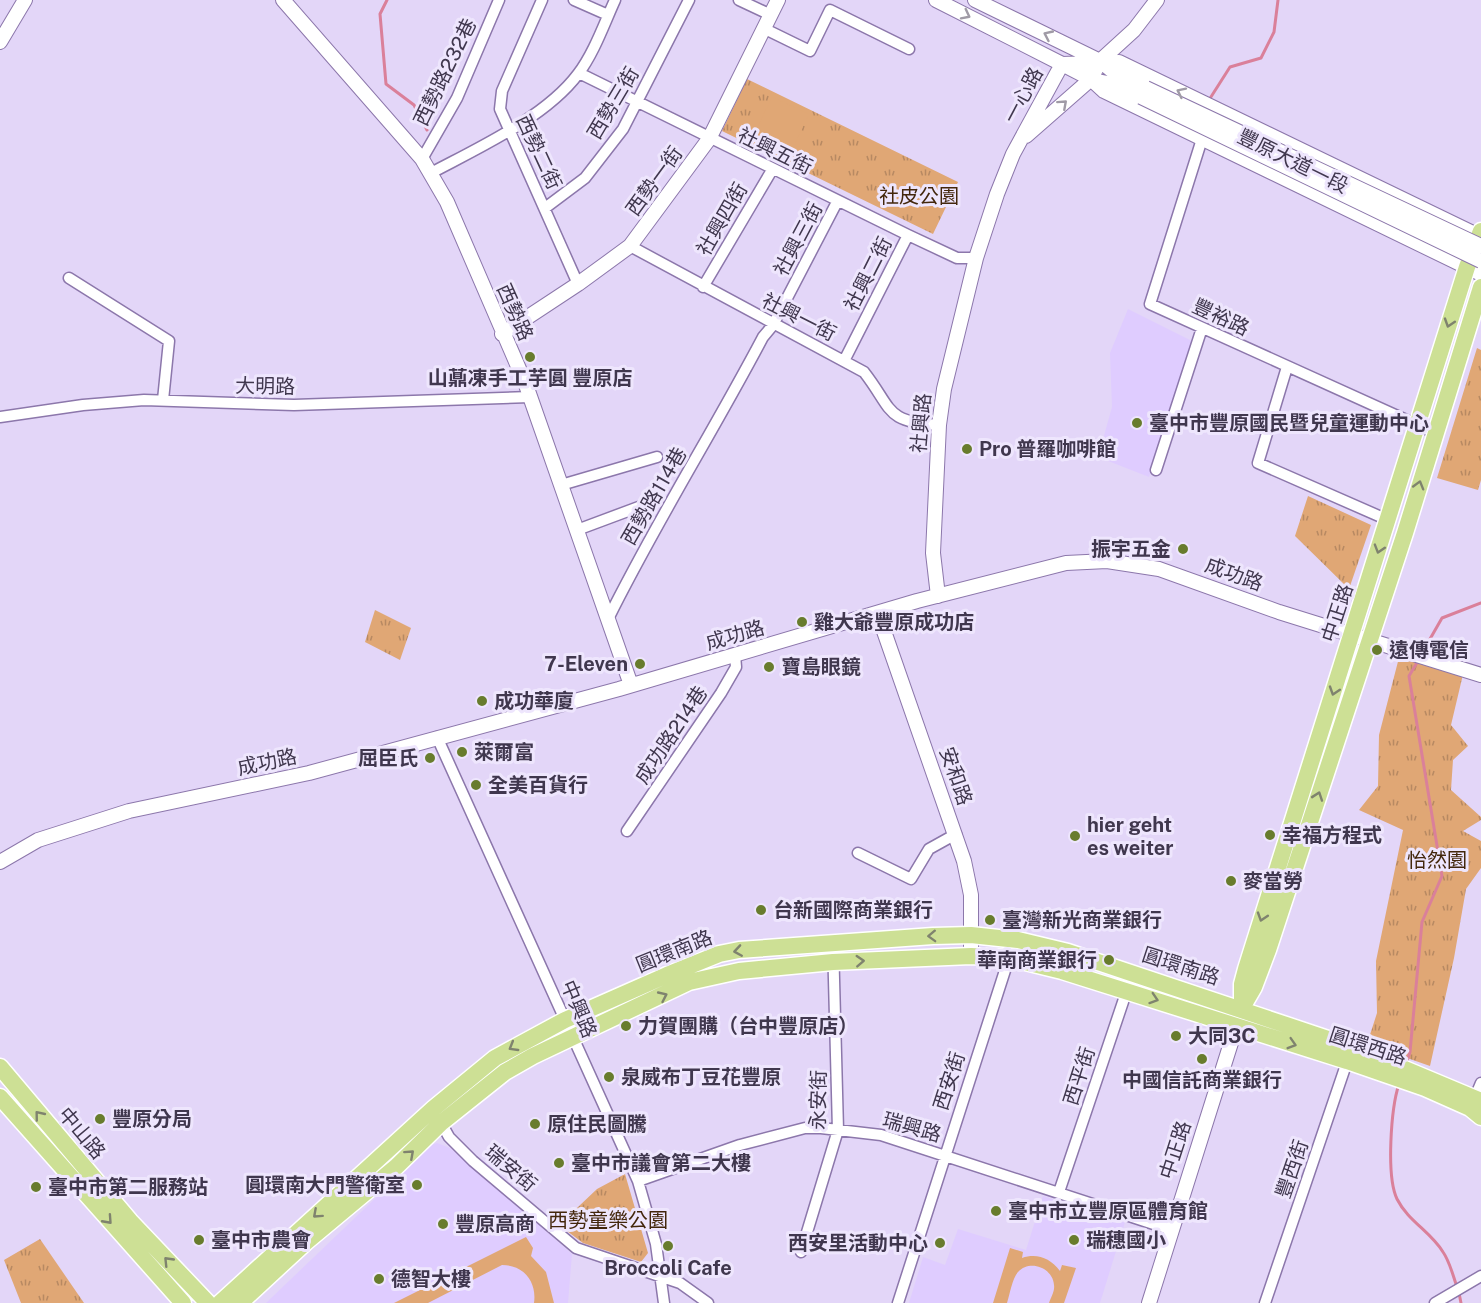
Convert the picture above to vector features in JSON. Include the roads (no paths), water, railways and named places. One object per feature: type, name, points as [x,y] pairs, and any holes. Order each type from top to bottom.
[{"type":"main road","name":"中正路","points":[[1242,1009],[1242,984],[1246,969],[1417,426],[1476,268],[1481,238]]},
{"type":"main road","name":"中正路","points":[[1236,1027],[1268,950],[1370,641],[1481,287]]},
{"type":"main road","name":"圓環南路","points":[[220,1303],[434,1108],[495,1058],[565,1020],[719,954],[739,950],[833,942],[971,935],[1012,939],[1068,952],[1242,1009]]},
{"type":"main road","name":"圓環南路","points":[[240,1303],[306,1242],[396,1167],[441,1123],[505,1072],[689,982],[739,971],[834,962],[971,956],[1009,958],[1062,970],[1236,1027]]},
{"type":"main road","name":"圓環西路","points":[[1242,1009],[1425,1088],[1478,1101]]},
{"type":"main road","name":"圓環西路","points":[[1236,1027],[1350,1054]]},
{"type":"main road","name":"中山路","points":[[0,1068],[130,1221],[208,1303]]},
{"type":"main road","name":"中山路","points":[[0,1097],[183,1303]]},
{"type":"street","points":[[0,42],[25,0]]},
{"type":"street","name":"西勢路","points":[[283,0],[422,159],[447,202],[530,397],[631,685]]},
{"type":"street","name":"西勢路232巷","points":[[422,159],[457,98],[499,0]]},
{"type":"street","name":"西勢二街","points":[[542,0],[502,91],[500,109],[579,284]]},
{"type":"street","points":[[574,0],[608,15]]},
{"type":"street","points":[[431,173],[509,131],[560,93],[579,73],[615,0]]},
{"type":"street","name":"西勢三街","points":[[545,208],[585,178],[623,129],[638,104],[689,0]]},
{"type":"street","points":[[739,0],[771,15]]},
{"type":"street","name":"西勢一街","points":[[502,334],[579,284],[630,246],[709,139],[778,0]]},
{"type":"street","name":"豐原大道一段","points":[[936,0],[1091,79],[1144,92]]},
{"type":"street","name":"豐原大道一段","points":[[975,0],[1100,61],[1144,92]]},
{"type":"street","points":[[1019,143],[1091,79],[1100,61],[1134,30],[1156,0]]},
{"type":"street","points":[[765,29],[810,51],[830,10],[909,49]]},
{"type":"street","name":"豐原大道一段","points":[[1100,61],[1119,62],[1481,238]]},
{"type":"street","name":"一心路","points":[[976,258],[997,194],[1019,143],[1062,64],[1100,61]]},
{"type":"street","name":"社興五街","points":[[579,73],[908,236],[957,258],[976,258]]},
{"type":"street","name":"豐原大道一段","points":[[1091,79],[1104,91],[1476,268]]},
{"type":"street","points":[[1144,92],[1481,238]]},
{"type":"street","points":[[1144,92],[1476,268]]},
{"type":"street","name":"豐裕路","points":[[1202,139],[1150,304],[1435,433]]},
{"type":"street","name":"社興四街","points":[[703,287],[772,170]]},
{"type":"street","name":"社興三街","points":[[734,391],[763,337],[773,325],[837,202]]},
{"type":"street","name":"社興二街","points":[[844,361],[908,236]]},
{"type":"street","name":"社興一街","points":[[630,246],[864,372],[881,401],[899,419],[939,425]]},
{"type":"street","name":"社興路","points":[[938,596],[933,553],[939,425],[944,389],[976,258]]},
{"type":"street","points":[[69,278],[169,341],[163,400]]},
{"type":"street","points":[[1156,470],[1202,328]]},
{"type":"street","points":[[1287,367],[1258,463],[1388,520]]},
{"type":"street","name":"西勢路114巷","points":[[608,619],[666,506],[696,460],[734,391]]},
{"type":"street","name":"大明路","points":[[0,417],[83,405],[163,400],[294,405],[530,397]]},
{"type":"street","points":[[561,485],[657,457]]},
{"type":"street","points":[[577,530],[644,505]]},
{"type":"street","name":"成功路","points":[[0,862],[38,840],[119,813],[309,773],[631,685],[938,596],[1066,563],[1107,561],[1159,569],[1370,641],[1481,675]]},
{"type":"street","name":"安和路","points":[[878,614],[956,834],[971,895],[971,956]]},
{"type":"street","name":"成功路214巷","points":[[627,831],[721,693],[736,668],[735,655]]},
{"type":"street","name":"中興路","points":[[436,737],[638,1181],[656,1244],[664,1303]]},
{"type":"street","points":[[858,853],[911,879],[929,849],[956,834]]},
{"type":"street","name":"西安街","points":[[898,1303],[1009,958],[1012,939]]},
{"type":"street","name":"永安街","points":[[801,1252],[838,1130],[833,942]]},
{"type":"street","name":"西平街","points":[[1059,1192],[1133,972]]},
{"type":"street","name":"中正路","points":[[1149,1303],[1236,1027]]},
{"type":"street","name":"豐西街","points":[[1265,1303],[1350,1054]]},
{"type":"street","name":"瑞安街","points":[[434,1108],[449,1137],[473,1161],[576,1248],[680,1283],[708,1303]]},
{"type":"street","name":"瑞興路","points":[[638,1181],[740,1145],[805,1128],[838,1130],[881,1135],[1172,1230]]},
{"type":"street","points":[[1435,1303],[1481,1276]]},
{"type":"waterway","points":[[387,0],[380,14],[386,84],[414,105],[427,130]]},
{"type":"waterway","points":[[1209,100],[1230,67],[1261,58],[1274,32],[1278,0]]},
{"type":"waterway","points":[[1422,653],[1442,618],[1481,603]]},
{"type":"waterway","points":[[1406,1064],[1410,1052],[1422,922],[1442,876],[1409,676],[1418,661]]},
{"type":"waterway","points":[[1399,1084],[1391,1142],[1392,1175],[1397,1199],[1443,1252],[1457,1287]]},
{"type":"waterway","points":[[1459,1293],[1461,1303]]},
{"type":"place","name":"山薡凍手工芋圓 豐原店","points":[[530,357]]},
{"type":"place","name":"臺中市豐原國民暨兒童運動中心","points":[[1137,423]]},
{"type":"place","name":"Pro 普羅咖啡館","points":[[967,449]]},
{"type":"place","name":"振宇五金","points":[[1183,549]]},
{"type":"place","name":"雞大爺豐原成功店","points":[[802,622]]},
{"type":"place","name":"遠傳電信","points":[[1377,650]]},
{"type":"place","name":"7-Eleven","points":[[640,664]]},
{"type":"place","name":"寶島眼鏡","points":[[769,667]]},
{"type":"place","name":"成功華廈","points":[[482,701]]},
{"type":"place","name":"萊爾富","points":[[462,752]]},
{"type":"place","name":"屈臣氏","points":[[430,758]]},
{"type":"place","name":"全美百貨行","points":[[476,785]]},
{"type":"place","name":"幸福方程式","points":[[1270,835]]},
{"type":"place","name":"hier geht es weiter","points":[[1075,836]]},
{"type":"place","name":"麥當勞","points":[[1231,881]]},
{"type":"place","name":"台新國際商業銀行","points":[[761,910]]},
{"type":"place","name":"臺灣新光商業銀行","points":[[990,920]]},
{"type":"place","name":"華南商業銀行","points":[[1109,960]]},
{"type":"place","name":"力賀團購（台中豐原店）","points":[[626,1026]]},
{"type":"place","name":"大同3C","points":[[1176,1036]]},
{"type":"place","name":"中國信託商業銀行","points":[[1202,1059]]},
{"type":"place","name":"泉威布丁豆花豐原","points":[[609,1077]]},
{"type":"place","name":"豐原分局","points":[[100,1119]]},
{"type":"place","name":"原住民圖騰","points":[[535,1124]]},
{"type":"place","name":"臺中市議會第二大樓","points":[[559,1163]]},
{"type":"place","name":"圓環南大門警衛室","points":[[417,1185]]},
{"type":"place","name":"臺中市第二服務站","points":[[36,1187]]},
{"type":"place","name":"臺中市立豐原區體育館","points":[[996,1211]]},
{"type":"place","name":"豐原高商","points":[[443,1224]]},
{"type":"place","name":"臺中市農會","points":[[199,1240]]},
{"type":"place","name":"瑞穗國小","points":[[1074,1240]]},
{"type":"place","name":"西安里活動中心","points":[[940,1243]]},
{"type":"place","name":"Broccoli Cafe","points":[[668,1246]]},
{"type":"place","name":"德智大樓","points":[[379,1279]]},
{"type":"park label","name":"社皮公園","points":[[919,196]]},
{"type":"park label","name":"怡然園","points":[[1437,860]]},
{"type":"park label","name":"西勢童樂公園","points":[[608,1220]]}]
